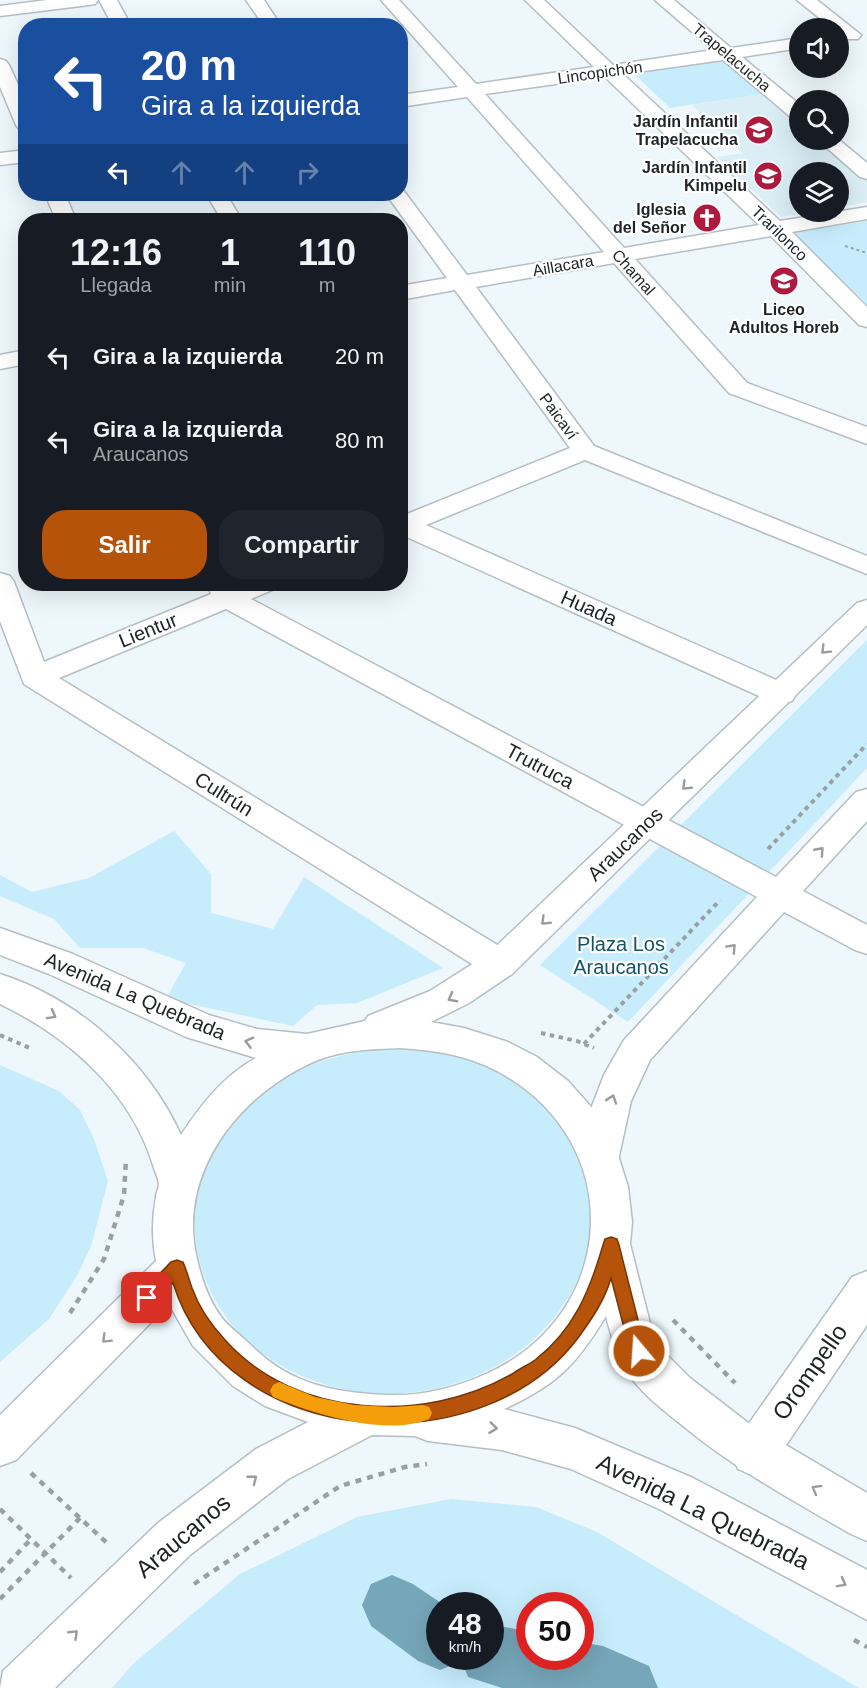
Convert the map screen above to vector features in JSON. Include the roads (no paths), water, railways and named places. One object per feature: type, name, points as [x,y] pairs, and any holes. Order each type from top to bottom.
[{"type":"street","points":[[0,11],[89,0]]},
{"type":"street","points":[[108,0],[118,18]]},
{"type":"street","points":[[255,0],[267,18]]},
{"type":"street","name":"Chamal","points":[[390,0],[406,18]]},
{"type":"street","name":"Trarilonco","points":[[534,0],[776,229],[867,320]]},
{"type":"street","name":"Trapelacucha","points":[[664,0],[789,106]]},
{"type":"street","points":[[806,0],[853,35]]},
{"type":"street","name":"Chamal","points":[[408,20],[738,388],[867,436]]},
{"type":"street","name":"Lincopichón","points":[[408,100],[789,45]]},
{"type":"street","points":[[0,65],[18,107]]},
{"type":"street","points":[[840,150],[867,172]]},
{"type":"street","points":[[0,159],[18,157]]},
{"type":"street","name":"Paicaví","points":[[401,201],[585,451],[867,566]]},
{"type":"street","name":"Aillacara","points":[[408,292],[867,213]]},
{"type":"street","points":[[0,362],[18,359]]},
{"type":"street","points":[[408,522],[585,451]]},
{"type":"street","name":"Huada","points":[[408,527],[781,694]]},
{"type":"street","name":"Lientur","points":[[35,677],[224,591]]},
{"type":"street","name":"Trutruca","points":[[224,591],[867,941]]},
{"type":"street","points":[[2,594],[35,677]]},
{"type":"street","name":"Araucanos","points":[[355,1036],[433,1008],[459,994],[500,964],[867,609]]},
{"type":"street","name":"Cultrún","points":[[35,677],[500,964]]},
{"type":"street","points":[[600,1156],[604,1123],[612,1097],[637,1050],[867,800]]},
{"type":"street","name":"Avenida La Quebrada","points":[[0,941],[61,964],[199,1027],[257,1044],[307,1049]]},
{"type":"street","points":[[0,988],[61,1020],[115,1067],[154,1118],[165,1141],[178,1183]]},
{"type":"street","points":[[400,1033],[432,1035],[464,1042],[494,1053],[523,1068],[548,1086],[570,1108],[589,1133],[600,1156],[610,1190],[613,1222],[611,1245],[600,1284],[585,1315],[564,1342],[541,1366],[506,1387],[470,1402],[433,1412],[381,1415],[315,1405],[280,1391],[248,1372],[221,1348],[200,1321],[184,1292],[177,1268],[172,1229],[174,1198],[196,1139],[215,1114],[242,1087],[266,1070],[307,1049],[355,1036],[400,1033]]},
{"type":"street","points":[[611,1245],[639,1351],[663,1384],[725,1434],[754,1454],[867,1518]]},
{"type":"street","points":[[0,1444],[177,1268]]},
{"type":"street","name":"Orompello","points":[[754,1454],[867,1290]]},
{"type":"street","name":"Araucanos","points":[[20,1688],[174,1539],[272,1464],[381,1415]]},
{"type":"street","name":"Avenida La Quebrada","points":[[381,1415],[502,1429],[575,1449],[677,1494],[867,1596]]},
{"type":"waterway","points":[[392,1605],[426,1629]]},
{"type":"waterway","points":[[504,1658],[603,1677],[627,1688]]},
{"type":"place","name":"Jardín Infantil Trapelacucha","points":[[759,130]]},
{"type":"place","name":"Jardín Infantil Kimpelu","points":[[768,176]]},
{"type":"place","name":"Iglesia del Señor","points":[[707,218]]},
{"type":"place","name":"Liceo Adultos Horeb","points":[[784,281]]},
{"type":"park label","name":"Plaza Los Araucanos","points":[[621,956]]}]
